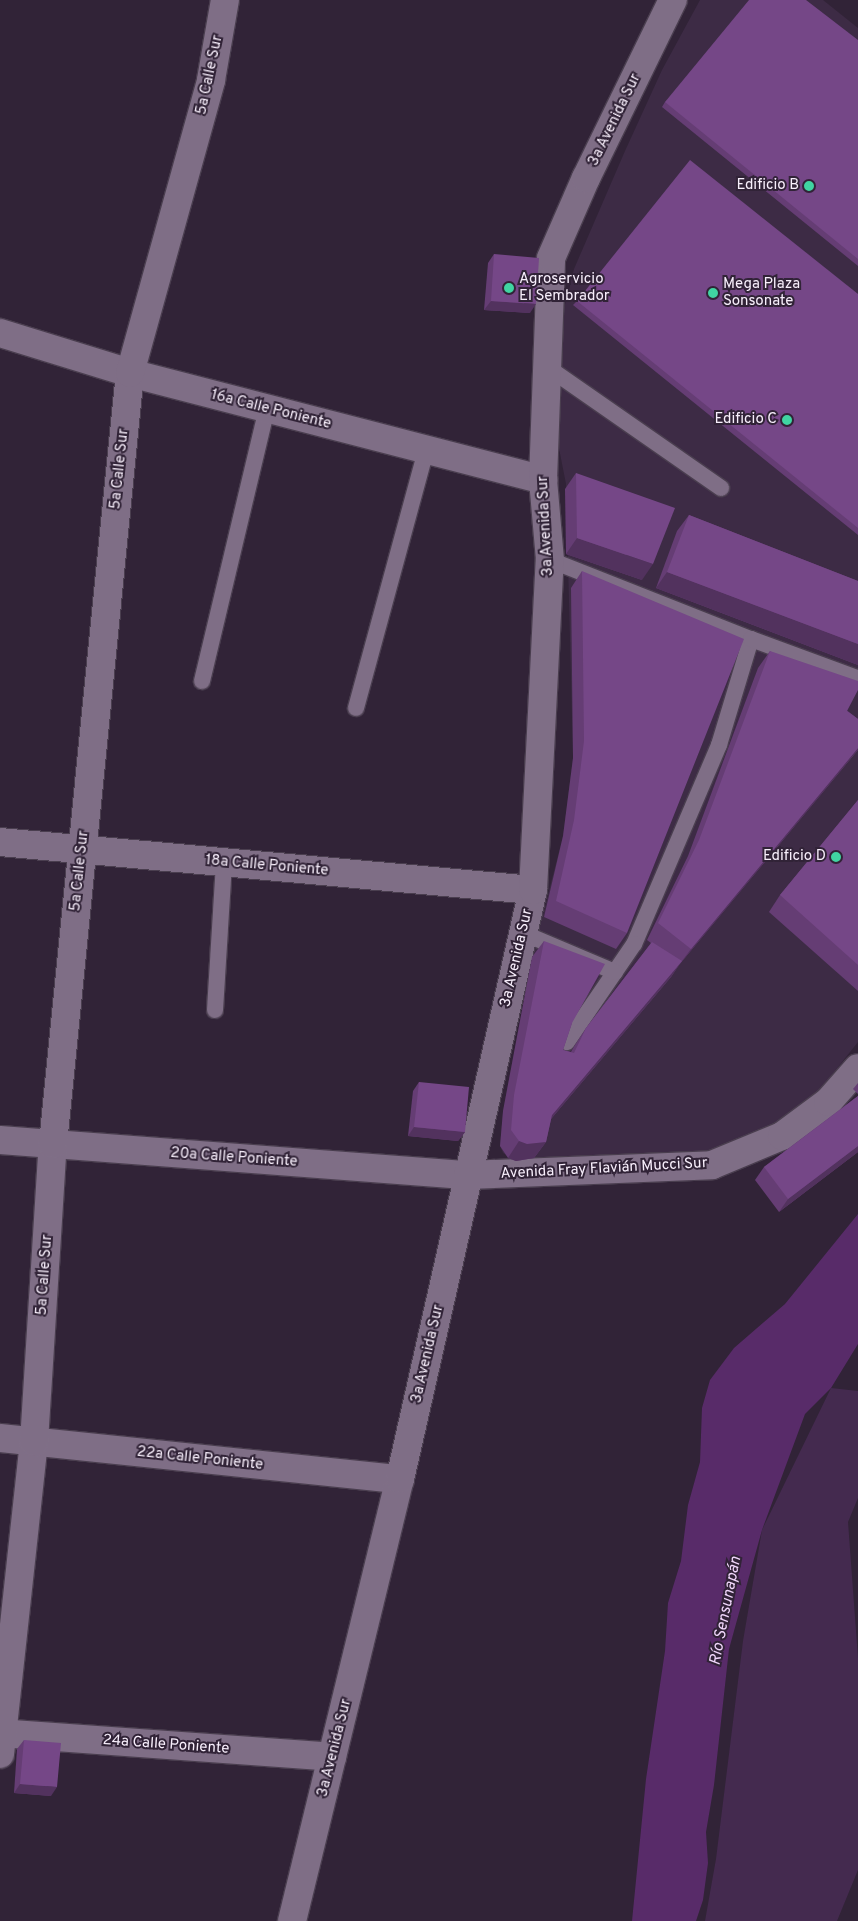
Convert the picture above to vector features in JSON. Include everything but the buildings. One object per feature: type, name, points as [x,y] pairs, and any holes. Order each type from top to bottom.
[{"type":"street","name":"5a Calle Sur","points":[[1,1740],[34,1442],[53,1144],[130,373],[211,80],[225,0]]},
{"type":"street","name":"3a Avenida Sur","points":[[292,1921],[400,1479],[533,890],[550,560],[543,480],[551,258],[586,178],[673,0]]},
{"type":"street","name":"16a Calle Poniente","points":[[0,333],[130,373],[543,480]]},
{"type":"street","name":"18a Calle Poniente","points":[[0,842],[533,890]]},
{"type":"street","name":"Avenida Fray Flavián Mucci Sur","points":[[468,1175],[712,1165],[782,1136],[828,1102],[858,1068]]},
{"type":"street","name":"20a Calle Poniente","points":[[0,1140],[468,1175]]},
{"type":"street","name":"22a Calle Poniente","points":[[0,1438],[400,1479]]},
{"type":"street","name":"24a Calle Poniente","points":[[1,1740],[332,1757]]},
{"type":"lane","points":[[547,367],[721,488]]},
{"type":"lane","points":[[202,681],[267,409]]},
{"type":"lane","points":[[356,708],[426,450]]},
{"type":"lane","points":[[550,560],[751,639],[857,678]]},
{"type":"lane","points":[[567,1042],[634,944],[719,745],[751,639]]},
{"type":"lane","points":[[215,1010],[224,862]]},
{"type":"lane","points":[[523,933],[615,972]]},
{"type":"shaded area","points":[[700,0],[823,0],[858,28],[858,1042],[819,1091],[779,1127],[706,1155],[516,1161],[503,1153],[500,1146],[503,1111],[532,957],[563,836],[573,758],[566,484],[556,433],[562,316],[574,269],[625,151],[662,70]]},
{"type":"shaded area","points":[[831,1388],[858,1391],[858,1498],[848,1522],[858,1658],[858,1870],[837,1921],[705,1921],[716,1859],[743,1641],[762,1530]]},
{"type":"water","name":"Río Sensunapán","points":[[858,1214],[858,1344],[831,1388],[805,1414],[762,1530],[729,1649],[714,1785],[706,1832],[708,1863],[703,1900],[696,1921],[632,1921],[646,1779],[665,1651],[668,1603],[681,1561],[688,1505],[700,1462],[702,1408],[710,1380],[734,1348],[785,1304]]},
{"type":"place","name":"Edificio B","points":[[809,186]]},
{"type":"place","name":"Agroservicio El Sembrador","points":[[509,288]]},
{"type":"place","name":"Mega Plaza Sonsonate","points":[[713,293]]},
{"type":"place","name":"Edificio C","points":[[787,420]]},
{"type":"place","name":"Edificio D","points":[[836,857]]}]
